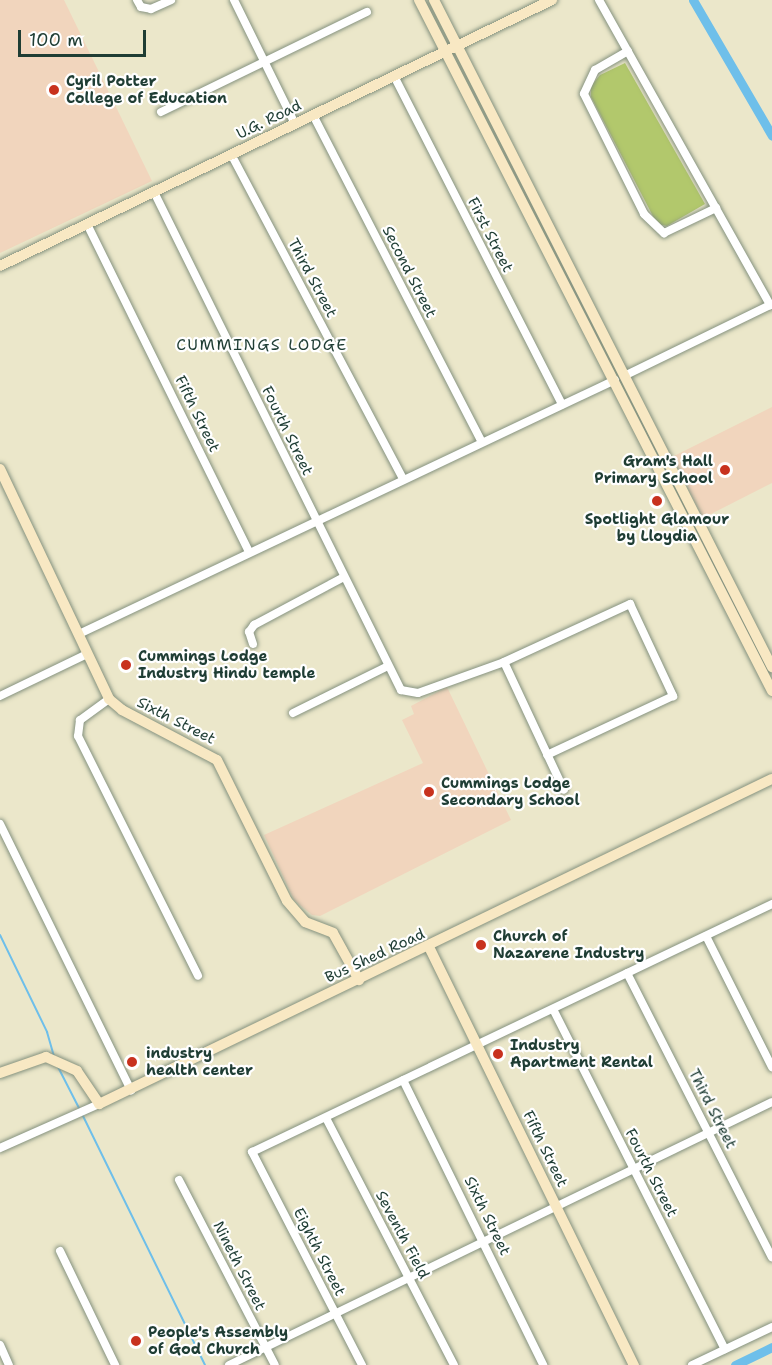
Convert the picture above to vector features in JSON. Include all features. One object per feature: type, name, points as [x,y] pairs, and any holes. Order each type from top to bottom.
[{"type":"street","points":[[137,0],[141,7],[151,9],[171,0]]},
{"type":"street","points":[[234,0],[295,124]]},
{"type":"street","points":[[419,0],[772,667]]},
{"type":"street","points":[[434,0],[772,691]]},
{"type":"street","name":"U.G. Road","points":[[0,266],[552,0]]},
{"type":"street","points":[[79,634],[771,304],[599,0]]},
{"type":"street","points":[[161,112],[367,12]]},
{"type":"street","points":[[628,51],[595,70],[584,94],[644,214],[664,233],[716,208]]},
{"type":"street","name":"First Street","points":[[394,76],[562,405]]},
{"type":"street","name":"Second Street","points":[[313,115],[481,441]]},
{"type":"street","name":"Third Street","points":[[231,154],[403,479]]},
{"type":"street","name":"Fourth Street","points":[[154,192],[396,682],[405,693],[418,693],[504,662]]},
{"type":"street","name":"Fifth Street","points":[[87,224],[249,552]]},
{"type":"street","name":"Sixth Street","points":[[0,469],[109,699],[127,713],[217,760],[287,901],[305,922],[333,933],[359,980]]},
{"type":"street","points":[[253,644],[249,632],[254,625],[345,577]]},
{"type":"street","points":[[547,754],[673,696],[630,604],[504,662],[547,754],[564,790]]},
{"type":"street","points":[[0,696],[87,654]]},
{"type":"street","points":[[293,713],[388,666]]},
{"type":"street","points":[[109,699],[80,720],[78,736],[198,976]]},
{"type":"street","name":"Bus Shed Road","points":[[99,1104],[429,947],[772,778]]},
{"type":"street","points":[[0,824],[131,1090]]},
{"type":"street","points":[[326,1118],[772,904]]},
{"type":"street","points":[[706,936],[772,1067]]},
{"type":"street","name":"Fifth Street","points":[[429,947],[634,1365]]},
{"type":"street","name":"Third Street","points":[[627,973],[772,1257]]},
{"type":"street","name":"Fourth Street","points":[[553,1009],[725,1350]]},
{"type":"street","points":[[0,1148],[99,1104],[77,1071],[66,1064],[46,1057],[1,1070]]},
{"type":"street","name":"Sixth Street","points":[[403,1080],[543,1365]]},
{"type":"street","points":[[229,1365],[557,1209],[772,1102]]},
{"type":"street","name":"Eighth Street","points":[[326,1118],[252,1152],[362,1365]]},
{"type":"street","name":"Seventh Field","points":[[326,1118],[454,1365]]},
{"type":"street","name":"Nineth Street","points":[[179,1180],[275,1365]]},
{"type":"street","points":[[60,1251],[115,1365]]},
{"type":"street","points":[[692,1365],[772,1327]]},
{"type":"street","points":[[0,1345],[9,1365]]},
{"type":"shaded area","name":"Cyril Potter College of Education","points":[[0,0],[64,0],[152,181],[0,253]]},
{"type":"shaded area","name":"Gram's Hall Primary School","points":[[772,407],[772,483],[703,518],[672,457]]},
{"type":"shaded area","name":"Cummings Lodge Secondary School","points":[[447,687],[511,820],[320,916],[312,915],[294,900],[264,835],[423,763],[402,720],[414,714],[411,706]]},
{"type":"green space","points":[[625,63],[705,204],[667,226],[657,224],[591,97],[591,86],[600,75]]},
{"type":"waterway","points":[[693,0],[772,136]]},
{"type":"waterway","points":[[0,935],[47,1032],[54,1056]]},
{"type":"waterway","points":[[58,1067],[80,1110]]},
{"type":"waterway","points":[[83,1116],[205,1365]]},
{"type":"waterway","points":[[735,1365],[772,1347]]},
{"type":"place","name":"Cyril Potter College of Education","points":[[54,90]]},
{"type":"place","name":"Gram's Hall Primary School","points":[[725,470]]},
{"type":"place","name":"Spotlight Glamour by Lloydia","points":[[657,501]]},
{"type":"place","name":"Cummings Lodge Industry Hindu temple","points":[[126,665]]},
{"type":"place","name":"Cummings Lodge Secondary School","points":[[429,792]]},
{"type":"place","name":"Church of Nazarene Industry","points":[[481,945]]},
{"type":"place","name":"Industry Apartment Rental","points":[[498,1054]]},
{"type":"place","name":"industry health center","points":[[132,1062]]},
{"type":"place","name":"People's Assembly of God Church","points":[[136,1341]]},
{"type":"district","name":"CUMMINGS LODGE","points":[[262,345]]}]
